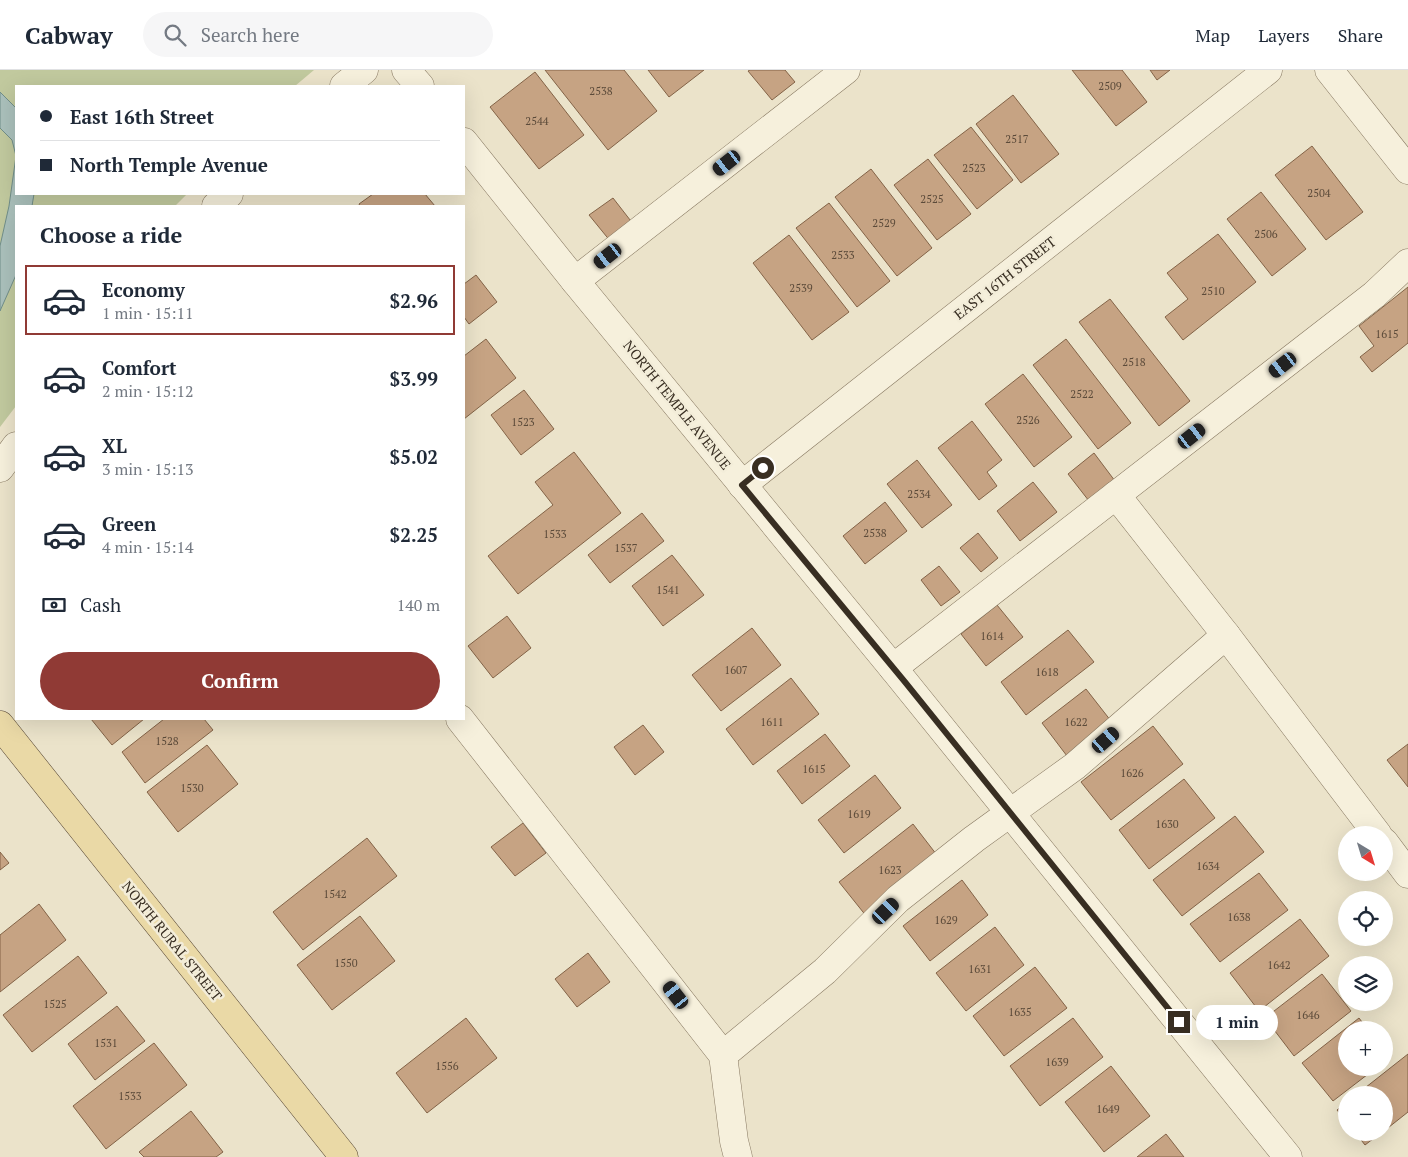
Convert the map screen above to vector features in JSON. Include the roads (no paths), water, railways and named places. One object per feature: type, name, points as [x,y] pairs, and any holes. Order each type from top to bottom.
[{"type":"main road","name":"NORTH RURAL STREET","points":[[0,725],[344,1157]]},
{"type":"street","points":[[345,85],[364,70]]},
{"type":"street","points":[[406,70],[419,85]]},
{"type":"street","points":[[575,281],[846,70]]},
{"type":"street","name":"EAST 16TH STREET","points":[[742,485],[1268,70]]},
{"type":"street","points":[[1329,70],[1408,170]]},
{"type":"street","name":"NORTH TEMPLE AVENUE","points":[[465,143],[575,281],[1010,812],[1288,1157]]},
{"type":"street","points":[[217,205],[227,195]]},
{"type":"street","points":[[893,668],[1374,295],[1408,264]]},
{"type":"street","points":[[0,468],[15,447]]},
{"type":"street","points":[[1116,495],[1226,635],[1371,826]]},
{"type":"street","points":[[723,1055],[825,971],[898,899],[974,838],[1076,766],[1226,635]]},
{"type":"street","points":[[461,720],[723,1055],[734,1141],[738,1157]]},
{"type":"street","points":[[1393,854],[1408,874]]},
{"type":"water","points":[[0,92],[15,107],[15,152],[12,140],[0,128]]},
{"type":"water","points":[[15,163],[15,195],[34,195],[32,205],[15,205],[15,277],[0,311],[0,246],[9,206]]}]
